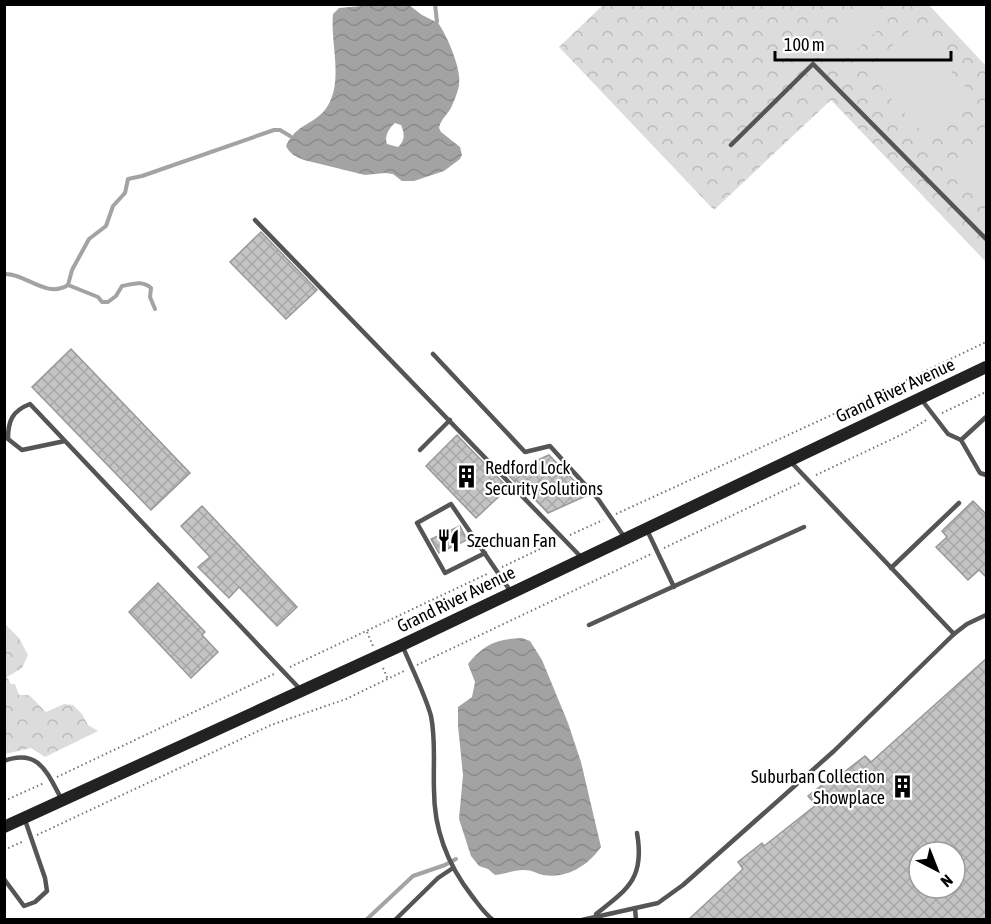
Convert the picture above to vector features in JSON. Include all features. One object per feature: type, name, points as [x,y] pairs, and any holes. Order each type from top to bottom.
[{"type":"main road","name":"Grand River Avenue","points":[[4,827],[402,645],[987,367]]},
{"type":"lane","points":[[731,145],[813,64],[987,239]]},
{"type":"lane","points":[[255,220],[582,558]]},
{"type":"lane","points":[[433,354],[525,452],[550,446],[598,499],[626,537]]},
{"type":"lane","points":[[920,398],[948,434],[961,440],[980,473],[987,475]]},
{"type":"lane","points":[[65,441],[22,450],[8,439],[8,426],[12,415],[20,408],[30,404],[302,691]]},
{"type":"lane","points":[[961,440],[987,417]]},
{"type":"lane","points":[[420,450],[450,420]]},
{"type":"lane","points":[[789,460],[954,634]]},
{"type":"lane","points":[[891,568],[959,503]]},
{"type":"lane","points":[[484,553],[445,573],[417,523],[451,504],[511,592]]},
{"type":"lane","points":[[589,626],[804,527]]},
{"type":"lane","points":[[646,528],[674,587]]},
{"type":"lane","points":[[582,920],[658,903],[682,885],[834,751],[954,634],[967,624],[987,615]]},
{"type":"lane","points":[[402,645],[430,715],[434,745],[434,793],[437,823],[444,852],[458,877],[486,914],[494,920]]},
{"type":"lane","points":[[4,761],[25,757],[34,760],[48,774],[63,800]]},
{"type":"lane","points":[[4,879],[24,906],[35,902],[47,891],[45,878],[24,818]]},
{"type":"lane","points":[[593,917],[618,897],[635,876],[641,853],[638,833]]},
{"type":"lane","points":[[395,920],[438,878],[453,868]]},
{"type":"lane","points":[[635,908],[636,920]]},
{"type":"path","points":[[4,850],[272,725],[346,699],[987,392]]},
{"type":"green space","points":[[603,5],[929,5],[986,66],[986,262],[831,100],[714,210],[559,47]]},
{"type":"green space","points":[[859,5],[873,5],[888,21],[853,53],[832,29]]},
{"type":"green space","points":[[912,28],[976,99],[930,141],[865,70]]},
{"type":"green space","points":[[986,142],[986,201],[957,168]]},
{"type":"green space","points":[[4,623],[19,638],[28,655],[22,668],[7,677],[11,684],[15,684],[19,695],[29,695],[46,712],[64,704],[73,705],[88,725],[98,731],[45,757],[31,748],[5,754]]},
{"type":"water","points":[[409,5],[438,23],[442,28],[453,53],[459,79],[455,99],[439,128],[460,147],[462,155],[444,171],[414,181],[402,181],[393,174],[365,175],[304,160],[294,155],[286,146],[300,128],[322,113],[332,97],[336,74],[333,14],[339,8]],"holes":[[[395,123],[401,125],[404,137],[400,145],[398,147],[387,144],[387,135],[391,127]]]},
{"type":"water","points":[[522,638],[530,641],[542,660],[568,723],[581,762],[601,847],[590,860],[576,870],[560,875],[543,875],[524,870],[495,875],[479,866],[471,856],[459,819],[463,775],[458,707],[472,697],[475,682],[468,664],[486,647],[498,641]]},
{"type":"building","points":[[261,232],[317,290],[286,319],[230,262]]},
{"type":"building","points":[[71,349],[190,473],[151,510],[32,387]]},
{"type":"building","name":"Redford Lock Security Solutions","points":[[457,435],[508,488],[476,518],[426,466]]},
{"type":"building","points":[[549,455],[588,495],[548,513],[516,480],[515,482],[507,474]]},
{"type":"building","points":[[973,501],[987,515],[987,578],[979,570],[968,580],[936,547],[947,537],[942,531]]},
{"type":"building","points":[[202,506],[297,607],[277,626],[239,587],[229,598],[198,567],[210,557],[181,526]]},
{"type":"building","name":"Szechuan Fan","points":[[460,526],[467,540],[439,553],[431,539]]},
{"type":"building","points":[[158,583],[205,632],[202,635],[218,652],[191,678],[129,612]]},
{"type":"building","name":"Suburban Collection Showplace","points":[[987,658],[987,920],[688,920],[743,869],[738,862],[762,843],[764,846],[816,805],[808,796],[837,773],[839,776],[865,756],[871,762]]},
{"type":"waterway","points":[[435,4],[437,22]]},
{"type":"waterway","points":[[68,285],[72,270],[89,239],[106,226],[113,206],[125,193],[128,179],[274,130],[280,130],[290,136]]},
{"type":"waterway","points":[[4,274],[20,277],[52,289],[60,289],[68,285],[98,297],[102,302],[108,302],[116,296],[122,286],[144,284],[151,288],[150,297],[155,309]]},
{"type":"waterway","points":[[366,920],[413,876],[456,859]]},
{"type":"place","name":"Redford Lock Security Solutions","points":[[467,477]]},
{"type":"place","name":"Szechuan Fan","points":[[449,540]]},
{"type":"place","name":"Suburban Collection Showplace","points":[[903,786]]}]
